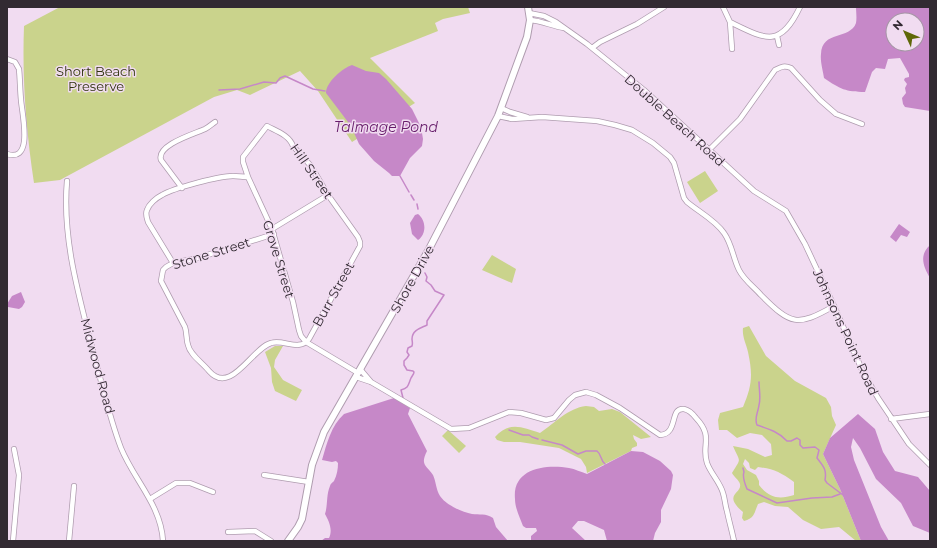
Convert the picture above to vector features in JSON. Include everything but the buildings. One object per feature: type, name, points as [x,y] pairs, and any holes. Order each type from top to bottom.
[{"type":"main road","name":"Shore Drive","points":[[288,541],[301,521],[312,465],[321,439],[429,250],[498,116],[527,37],[530,20],[529,10]]},
{"type":"street","points":[[592,48],[600,42],[637,24],[664,7]]},
{"type":"street","points":[[723,7],[730,22],[732,49]]},
{"type":"street","points":[[730,22],[764,37],[776,36],[785,30],[795,17],[800,7]]},
{"type":"street","name":"Double Beach Road","points":[[529,10],[556,22],[592,48],[644,90],[754,191],[786,211]]},
{"type":"street","name":"Double Beach Road","points":[[530,20],[542,21],[564,28]]},
{"type":"street","points":[[776,36],[779,45]]},
{"type":"street","points":[[7,59],[15,62],[19,69],[24,135],[24,146],[21,151],[17,155],[13,156],[7,154]]},
{"type":"street","points":[[709,150],[740,119],[772,74],[781,67],[786,66],[790,68],[820,100],[836,114],[862,124]]},
{"type":"street","points":[[501,108],[527,117]]},
{"type":"street","points":[[498,116],[512,119],[527,117],[557,117],[611,124],[632,130],[665,152],[674,163],[682,194],[687,202],[718,226],[725,234],[742,276],[778,311],[794,320],[814,316],[834,306]]},
{"type":"street","points":[[182,188],[161,160],[161,153],[174,143],[194,132],[206,128],[215,122]]},
{"type":"street","name":"Grove Street","points":[[267,126],[243,156],[243,162],[248,177],[273,232],[293,302],[299,330],[301,336],[306,342]]},
{"type":"street","name":"Hill Street","points":[[267,126],[281,133],[292,142],[293,146],[311,166],[328,196],[358,237],[360,246]]},
{"type":"street","points":[[173,263],[148,222],[146,216],[147,210],[156,199],[163,194],[225,177],[248,177]]},
{"type":"street","name":"Midwood Road","points":[[67,181],[70,256],[107,403],[120,445],[129,465],[157,512],[161,525],[163,541]]},
{"type":"street","name":"Stone Street","points":[[306,342],[299,345],[278,342],[270,343],[264,346],[241,368],[231,375],[224,379],[218,378],[211,373],[192,353],[188,346],[186,326],[161,281],[163,270],[166,266],[173,263],[198,258],[273,232],[328,196]]},
{"type":"street","name":"Johnsons Point Road","points":[[786,211],[805,244],[863,372],[891,419],[909,444],[930,465]]},
{"type":"street","name":"Burr Street","points":[[306,342],[360,246]]},
{"type":"street","points":[[306,342],[451,429],[469,428],[509,412],[521,413],[550,420],[558,415],[569,400],[575,395],[586,392],[596,395],[620,408],[660,435],[669,432],[676,412],[686,410],[695,417],[706,432],[706,459],[723,494],[734,541]]},
{"type":"street","points":[[358,373],[372,382]]},
{"type":"street","points":[[891,419],[930,414]]},
{"type":"street","points":[[13,541],[19,475],[14,449]]},
{"type":"street","points":[[264,475],[309,482]]},
{"type":"street","points":[[150,499],[176,483],[190,483],[213,492]]},
{"type":"street","points":[[69,541],[74,486]]},
{"type":"street","points":[[228,532],[255,531],[271,541]]},
{"type":"green space","name":"Short Beach Preserve","points":[[60,7],[468,7],[470,13],[443,19],[435,23],[438,31],[370,58],[415,103],[352,142],[318,91],[300,71],[250,95],[237,90],[214,97],[60,180],[34,183],[25,104],[24,26]]},
{"type":"green space","points":[[705,171],[718,191],[700,203],[687,182]]},
{"type":"green space","points":[[492,255],[516,269],[512,283],[482,270]]},
{"type":"green space","points":[[749,326],[766,356],[795,381],[826,398],[831,407],[832,416],[836,425],[823,454],[840,489],[861,541],[856,541],[839,527],[821,529],[803,520],[788,507],[775,506],[764,502],[758,504],[754,515],[750,518],[744,521],[742,518],[743,512],[737,506],[733,498],[740,487],[740,484],[732,473],[739,462],[733,446],[748,449],[765,457],[772,455],[771,444],[762,435],[750,433],[737,438],[727,430],[719,430],[718,420],[720,413],[743,407],[750,386],[751,367],[743,328]],"holes":[[[745,459],[749,463],[750,468],[755,470],[758,467],[773,470],[781,473],[794,482],[794,495],[775,497],[767,493],[759,485],[756,475],[747,470],[743,464]]]},
{"type":"green space","points":[[275,346],[283,346],[275,360],[274,367],[283,380],[302,390],[296,401],[275,391],[272,382],[271,368],[265,352]]},
{"type":"green space","points":[[579,407],[594,407],[599,411],[612,409],[620,412],[651,437],[641,439],[633,435],[637,446],[632,448],[631,451],[587,473],[586,467],[581,459],[559,448],[520,442],[504,442],[497,440],[495,437],[500,432],[511,427],[522,427],[540,433],[567,413]]},
{"type":"green space","points":[[448,430],[466,446],[459,453],[442,436]]},
{"type":"water","points":[[856,7],[930,7],[930,111],[905,107],[903,104],[902,98],[906,93],[905,88],[907,84],[904,80],[905,78],[909,77],[909,74],[900,58],[888,59],[885,69],[876,68],[872,72],[865,92],[843,89],[824,78],[821,60],[823,46],[826,41],[831,38],[848,32],[853,28],[856,23]]},
{"type":"water","name":"Talmage Pond","points":[[352,65],[366,71],[379,73],[386,79],[412,109],[421,127],[423,139],[422,146],[410,158],[400,176],[392,176],[374,161],[359,144],[351,126],[326,93],[332,80],[344,69]]},
{"type":"water","points":[[418,214],[423,220],[424,231],[418,240],[412,234],[410,223],[415,215]]},
{"type":"water","points":[[899,224],[910,232],[907,237],[901,235],[896,242],[890,237]]},
{"type":"water","points":[[930,245],[930,278],[924,265],[923,257]]},
{"type":"water","points":[[21,292],[25,302],[22,307],[19,309],[8,307],[7,304],[12,296]]},
{"type":"water","points":[[394,398],[410,408],[408,414],[427,451],[424,462],[433,475],[440,496],[450,505],[459,510],[472,514],[488,515],[493,518],[496,527],[508,541],[321,541],[325,538],[329,538],[331,532],[325,514],[327,496],[331,484],[337,474],[338,468],[338,463],[336,461],[332,462],[322,460],[333,429],[344,414]]},
{"type":"water","points":[[858,414],[875,429],[883,452],[895,471],[918,477],[930,491],[930,533],[913,526],[901,503],[876,479],[860,448],[853,438],[851,447],[854,460],[881,527],[889,541],[861,541],[840,489],[823,454],[830,438]]},
{"type":"water","points":[[631,451],[643,452],[660,461],[671,471],[673,475],[671,489],[661,510],[661,522],[655,533],[653,541],[607,541],[604,530],[584,521],[578,521],[572,528],[586,541],[531,541],[531,536],[537,531],[536,528],[526,528],[523,526],[515,502],[516,489],[519,481],[525,475],[532,470],[550,467],[569,468],[587,474]]},
{"type":"waterway","points":[[219,90],[240,89],[264,82],[276,83],[280,78],[285,76],[313,89],[325,91]]},
{"type":"waterway","points":[[400,176],[409,192]]},
{"type":"waterway","points":[[411,195],[414,200]]},
{"type":"waterway","points":[[417,204],[418,209]]},
{"type":"waterway","points":[[403,398],[401,390],[408,386],[414,373],[413,371],[407,370],[404,365],[404,361],[409,355],[407,352],[408,348],[412,346],[412,336],[417,330],[427,325],[427,321],[444,295],[435,291],[426,281],[427,277],[425,273]]},
{"type":"waterway","points":[[759,382],[760,399],[756,418],[757,425],[770,429],[787,441],[797,438],[800,440],[800,445],[803,448],[815,447],[819,450],[817,458],[825,470],[825,480],[843,495]]},
{"type":"waterway","points":[[509,430],[538,439]]},
{"type":"waterway","points":[[542,440],[562,445],[578,454],[586,451],[597,451],[605,464]]},
{"type":"waterway","points":[[743,468],[747,489],[777,503],[832,497],[840,494]]}]
